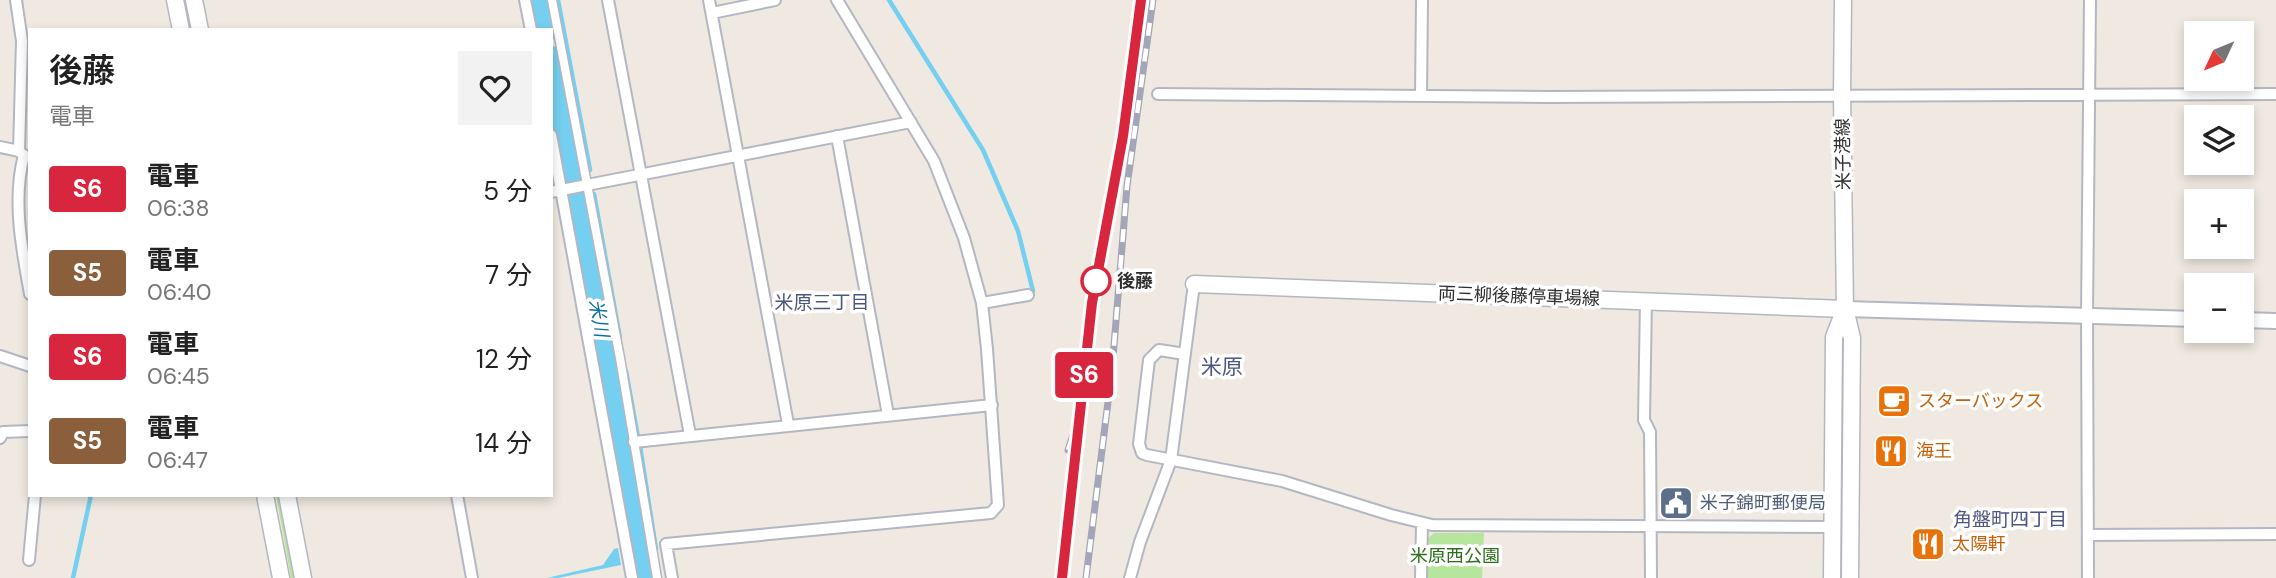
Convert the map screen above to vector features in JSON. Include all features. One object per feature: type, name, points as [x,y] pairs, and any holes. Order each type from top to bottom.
[{"type":"main road","points":[[175,0],[181,28]]},
{"type":"main road","points":[[194,0],[200,28]]},
{"type":"main road","name":"米子港線","points":[[1843,0],[1845,309],[1852,338],[1850,578]]},
{"type":"main road","name":"両三柳後藤停車場線","points":[[1194,284],[1845,309]]},
{"type":"main road","name":"米子港線","points":[[1832,578],[1834,337],[1845,309]]},
{"type":"main road","points":[[265,497],[281,578]]},
{"type":"main road","points":[[287,497],[303,578]]},
{"type":"street","points":[[16,0],[22,41],[24,154],[20,167],[19,235],[28,284]]},
{"type":"street","points":[[525,0],[531,28]]},
{"type":"street","points":[[552,0],[657,578]]},
{"type":"street","points":[[608,0],[690,435]]},
{"type":"street","points":[[709,0],[788,424]]},
{"type":"street","points":[[712,13],[775,0]]},
{"type":"street","points":[[672,578],[666,544],[990,513],[998,505],[982,303],[964,238],[934,161],[837,0]]},
{"type":"street","points":[[1421,95],[1422,0]]},
{"type":"street","points":[[2088,578],[2090,0]]},
{"type":"street","points":[[1158,94],[1560,97],[2276,94]]},
{"type":"street","points":[[560,190],[911,122]]},
{"type":"street","points":[[837,136],[888,415]]},
{"type":"street","points":[[553,147],[632,578]]},
{"type":"street","points":[[0,148],[24,154]]},
{"type":"street","points":[[1130,578],[1140,542],[1171,460],[1194,284]]},
{"type":"street","points":[[982,303],[1028,295]]},
{"type":"street","points":[[1646,300],[1644,420],[1650,432],[1651,578]]},
{"type":"street","points":[[1845,309],[2184,318]]},
{"type":"street","points":[[2254,320],[2276,321]]},
{"type":"street","points":[[1185,354],[1159,350],[1149,360],[1140,449],[1147,455],[1282,481],[1422,523],[1832,527]]},
{"type":"street","points":[[0,356],[28,365]]},
{"type":"street","points":[[634,442],[992,405]]},
{"type":"street","points":[[0,438],[3,432],[28,431]]},
{"type":"street","points":[[29,560],[35,497]]},
{"type":"street","points":[[457,497],[472,578]]},
{"type":"street","points":[[1421,578],[1422,523]]},
{"type":"street","points":[[2088,535],[2276,534]]},
{"type":"green space","points":[[276,497],[294,578],[291,578]]},
{"type":"green space","name":"米原西公園","points":[[1434,533],[1484,533],[1482,578],[1426,578],[1427,539]]},
{"type":"water","points":[[618,548],[621,565],[547,578],[603,565],[614,549]]},
{"type":"waterway","name":"米川","points":[[540,0],[546,28]]},
{"type":"waterway","points":[[558,0],[590,170]]},
{"type":"waterway","points":[[889,0],[983,150],[1018,231],[1033,291]]},
{"type":"waterway","name":"米川","points":[[553,68],[611,367],[647,578]]},
{"type":"waterway","points":[[594,194],[620,338]]},
{"type":"waterway","points":[[626,371],[638,437]]},
{"type":"waterway","points":[[640,446],[656,549]]},
{"type":"waterway","points":[[73,578],[91,497]]},
{"type":"railway","points":[[1068,450],[1080,414],[1092,303],[1123,136],[1141,0]]},
{"type":"railway","points":[[1086,578],[1112,370],[1127,186],[1153,0]]},
{"type":"railway","points":[[1062,578],[1077,439]]},
{"type":"train","name":"S6","points":[[1062,578],[1092,303],[1123,136],[1141,0]]},
{"type":"place","name":"後藤","points":[[1096,281]]},
{"type":"place","name":"スターバックス","points":[[1894,401]]},
{"type":"place","name":"海王","points":[[1891,451]]},
{"type":"place","name":"米子錦町郵便局","points":[[1676,503]]},
{"type":"place","name":"太陽軒","points":[[1928,544]]},
{"type":"district","name":"米原三丁目","points":[[822,302]]},
{"type":"district","name":"米原","points":[[1222,367]]},
{"type":"district","name":"角盤町四丁目","points":[[2010,519]]}]
